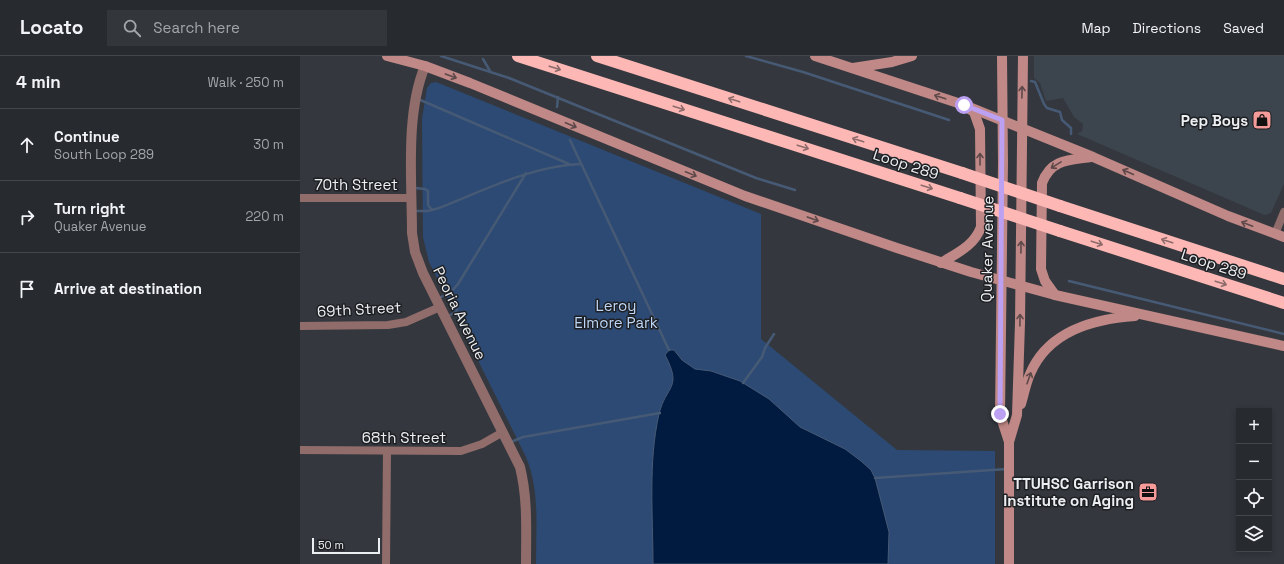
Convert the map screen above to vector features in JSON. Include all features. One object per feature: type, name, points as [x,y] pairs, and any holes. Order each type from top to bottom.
[{"type":"highway","name":"Loop 289","points":[[518,56],[1284,303]]},
{"type":"highway","name":"Loop 289","points":[[597,56],[962,173],[1284,279]]},
{"type":"main road","points":[[387,56],[425,66],[470,83],[745,196],[941,263],[1055,295],[1284,346]]},
{"type":"main road","points":[[815,56],[964,105],[1093,157],[1228,216],[1280,236]]},
{"type":"main road","points":[[851,68],[892,62],[912,56]]},
{"type":"main road","name":"Quaker Avenue","points":[[1002,56],[1000,414],[1009,442]]},
{"type":"main road","name":"Quaker Avenue","points":[[1009,564],[1009,442],[1017,415],[1023,56]]},
{"type":"main road","points":[[941,263],[970,245],[978,235],[981,227],[980,129],[974,112],[964,105]]},
{"type":"main road","points":[[1055,295],[1045,281],[1041,269],[1042,183],[1045,174],[1051,167],[1064,160],[1093,157]]},
{"type":"main road","points":[[1017,415],[1030,374],[1038,359],[1054,342],[1079,326],[1095,321],[1145,315]]},
{"type":"street","name":"Peoria Avenue","points":[[425,66],[418,86],[412,118],[412,233],[415,252],[440,307],[520,466],[524,484],[526,564]]},
{"type":"street","name":"70th Street","points":[[300,198],[412,198]]},
{"type":"street","points":[[1280,236],[1284,212]]},
{"type":"street","name":"69th Street","points":[[300,326],[388,325],[406,322],[440,307]]},
{"type":"street","name":"68th Street","points":[[300,450],[461,450],[482,444],[503,432]]},
{"type":"street","points":[[386,564],[387,451]]},
{"type":"shaded area","points":[[1034,56],[1284,56],[1284,184],[1271,213],[1266,215],[1262,214],[1077,134],[1082,131],[1083,124],[1074,117],[1063,98],[1046,101],[1040,83],[1034,78]]},
{"type":"shaded area","points":[[669,350],[674,350],[682,360],[695,369],[711,371],[740,381],[769,399],[800,427],[845,449],[871,470],[875,478],[889,532],[888,564],[653,564],[653,451],[659,414],[673,381],[673,374],[665,355]]},
{"type":"green space","name":"Leroy Elmore Park","points":[[436,82],[761,214],[761,339],[897,450],[995,451],[995,564],[536,564],[537,523],[535,496],[526,457],[429,262],[423,237],[422,119],[427,88],[431,83]]},
{"type":"waterway","points":[[441,56],[509,78],[756,178],[795,190]]},
{"type":"waterway","points":[[746,56],[803,72],[949,120]]},
{"type":"waterway","points":[[483,59],[490,71]]},
{"type":"waterway","points":[[1031,81],[1035,82],[1047,108],[1060,112],[1062,120],[1071,128],[1071,134]]},
{"type":"waterway","points":[[557,107],[558,97]]},
{"type":"waterway","points":[[418,99],[569,164]]},
{"type":"waterway","points":[[570,140],[669,350]]},
{"type":"waterway","points":[[415,211],[428,211],[439,208],[526,174],[544,169],[581,164]]},
{"type":"waterway","points":[[439,298],[451,292],[458,284],[526,173]]},
{"type":"waterway","points":[[415,188],[425,189],[428,191],[428,205],[432,210]]},
{"type":"waterway","points":[[1069,281],[1284,334]]},
{"type":"waterway","points":[[448,316],[457,310],[451,292]]},
{"type":"waterway","points":[[743,383],[762,357],[765,348],[774,334]]},
{"type":"waterway","points":[[511,442],[523,437],[660,413]]},
{"type":"waterway","points":[[875,478],[1007,469]]},
{"type":"place","name":"Pep Boys","points":[[1262,120]]},
{"type":"place","name":"TTUHSC Garrison Institute on Aging","points":[[1148,492]]},
{"type":"route","points":[[964,105],[1002,120],[1003,162],[1000,414]]}]
